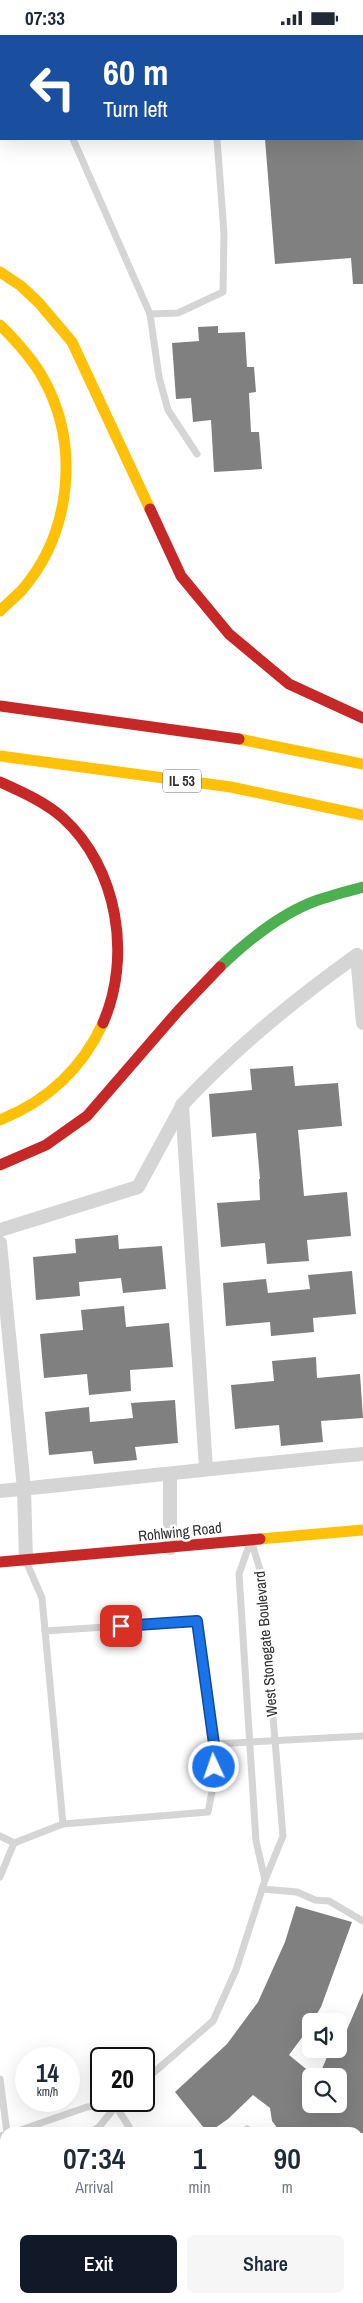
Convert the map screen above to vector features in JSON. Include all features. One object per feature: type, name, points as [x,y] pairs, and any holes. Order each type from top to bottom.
[{"type":"main road","points":[[0,272],[54,317],[72,342],[182,575],[229,634],[289,684],[363,718]]},
{"type":"main road","points":[[0,325],[29,355],[49,389],[62,422],[67,463],[62,512],[48,551],[34,574],[18,594],[0,611]]},
{"type":"main road","points":[[0,706],[241,739],[363,764]]},
{"type":"main road","name":"IL 53","points":[[0,756],[231,787],[363,815]]},
{"type":"main road","points":[[0,782],[38,800],[65,819],[83,839],[100,868],[110,893],[119,941],[118,970],[113,996],[104,1022],[92,1046],[75,1070],[57,1085],[27,1107],[0,1120]]},
{"type":"main road","points":[[0,1165],[43,1147],[70,1131],[87,1116],[212,974],[254,934],[271,922],[311,902],[363,887]]},
{"type":"main road","name":"Rohlwing Road","points":[[0,1562],[363,1530]]},
{"type":"street","points":[[0,1231],[138,1187],[182,1105],[213,1072],[310,989],[357,955],[363,1023]]},
{"type":"street","points":[[182,1105],[206,1468]]},
{"type":"street","points":[[0,1243],[24,1489],[26,1560]]},
{"type":"street","points":[[0,1491],[170,1474],[206,1468],[363,1454]]},
{"type":"street","points":[[170,1474],[170,1548]]},
{"type":"lane","points":[[73,140],[150,314],[159,377],[168,411],[197,454]]},
{"type":"lane","points":[[150,314],[178,313],[223,292],[224,233],[217,140]]},
{"type":"lane","name":"West Stonegate Boulevard","points":[[251,1540],[239,1574],[256,1841],[265,1880]]},
{"type":"lane","name":"West Stonegate Boulevard","points":[[155,2071],[213,2021],[236,1970],[265,1880],[283,1836],[261,1573],[251,1540]]},
{"type":"lane","points":[[26,1560],[42,1598],[63,1823]]},
{"type":"lane","points":[[0,1877],[14,1843],[63,1823],[208,1813],[215,1776],[214,1744],[197,1621],[45,1631]]},
{"type":"lane","points":[[214,1744],[363,1736]]},
{"type":"lane","points":[[0,1836],[14,1843]]},
{"type":"lane","points":[[262,1889],[297,1893],[315,1900],[329,1901],[363,1921]]},
{"type":"lane","points":[[0,2079],[5,2127]]},
{"type":"lane","points":[[30,2127],[90,2107]]},
{"type":"lane","points":[[99,2127],[110,2112]]},
{"type":"lane","points":[[122,2112],[130,2127]]},
{"type":"building","points":[[265,140],[363,140],[363,284],[353,284],[351,258],[275,264]]},
{"type":"building","points":[[218,326],[218,333],[245,332],[247,367],[254,367],[256,392],[249,393],[251,432],[259,432],[262,469],[214,472],[211,420],[193,422],[191,398],[176,399],[172,343],[199,341],[198,327]]},
{"type":"building","points":[[293,1066],[295,1086],[338,1083],[342,1126],[298,1130],[304,1196],[347,1192],[351,1236],[307,1240],[309,1261],[267,1264],[265,1243],[221,1247],[217,1203],[260,1200],[260,1179],[256,1133],[212,1137],[209,1094],[252,1090],[250,1069]]},
{"type":"building","points":[[118,1235],[119,1249],[162,1246],[166,1289],[123,1293],[121,1278],[79,1282],[80,1296],[36,1300],[33,1257],[76,1253],[75,1239]]},
{"type":"building","points":[[352,1271],[356,1314],[313,1318],[314,1332],[271,1336],[270,1322],[226,1326],[223,1283],[266,1279],[268,1293],[310,1289],[308,1275]]},
{"type":"building","points":[[124,1306],[126,1327],[169,1323],[173,1367],[130,1370],[131,1391],[89,1395],[87,1374],[44,1378],[40,1334],[83,1330],[81,1310]]},
{"type":"building","points":[[316,1357],[317,1378],[360,1374],[363,1418],[321,1421],[323,1442],[281,1446],[279,1425],[235,1429],[231,1385],[274,1381],[272,1361]]},
{"type":"building","points":[[175,1400],[178,1443],[135,1447],[137,1460],[94,1464],[92,1451],[49,1455],[45,1412],[89,1407],[90,1422],[133,1418],[131,1403]]},
{"type":"building","points":[[296,1906],[352,1922],[321,2007],[317,2013],[302,2013],[302,2037],[289,2055],[305,2068],[302,2068],[302,2113],[347,2113],[347,2068],[322,2068],[327,2058],[347,2058],[347,2030],[363,1992],[363,2127],[276,2127],[272,2121],[270,2108],[253,2095],[228,2119],[217,2127],[203,2127],[175,2092],[227,2044],[258,2002],[285,1942]]},
{"type":"traffic: fast","points":[[220,967],[254,937],[291,912],[318,900],[363,887]]},
{"type":"traffic: slow","points":[[0,272],[21,286],[39,303],[72,342],[150,509]]},
{"type":"traffic: slow","points":[[0,325],[29,357],[43,378],[55,404],[62,431],[66,459],[65,487],[60,515],[52,542],[39,567],[22,590],[0,611]]},
{"type":"traffic: slow","points":[[239,739],[363,764]]},
{"type":"traffic: slow","points":[[0,756],[231,787],[363,815]]},
{"type":"traffic: slow","points":[[0,1120],[33,1103],[61,1082],[85,1055],[103,1023]]},
{"type":"traffic: slow","points":[[260,1539],[363,1530]]},
{"type":"traffic: jam","points":[[150,509],[181,576],[229,634],[289,684],[363,718]]},
{"type":"traffic: jam","points":[[0,706],[239,739]]},
{"type":"traffic: jam","points":[[0,782],[41,802],[56,812],[82,838],[97,862],[107,887],[114,914],[118,942],[117,970],[112,997],[103,1023]]},
{"type":"traffic: jam","points":[[0,1165],[46,1145],[87,1116],[178,1011],[220,967]]},
{"type":"traffic: jam","points":[[0,1562],[260,1539]]},
{"type":"route","points":[[121,1626],[197,1621],[214,1744],[214,1767]]}]
